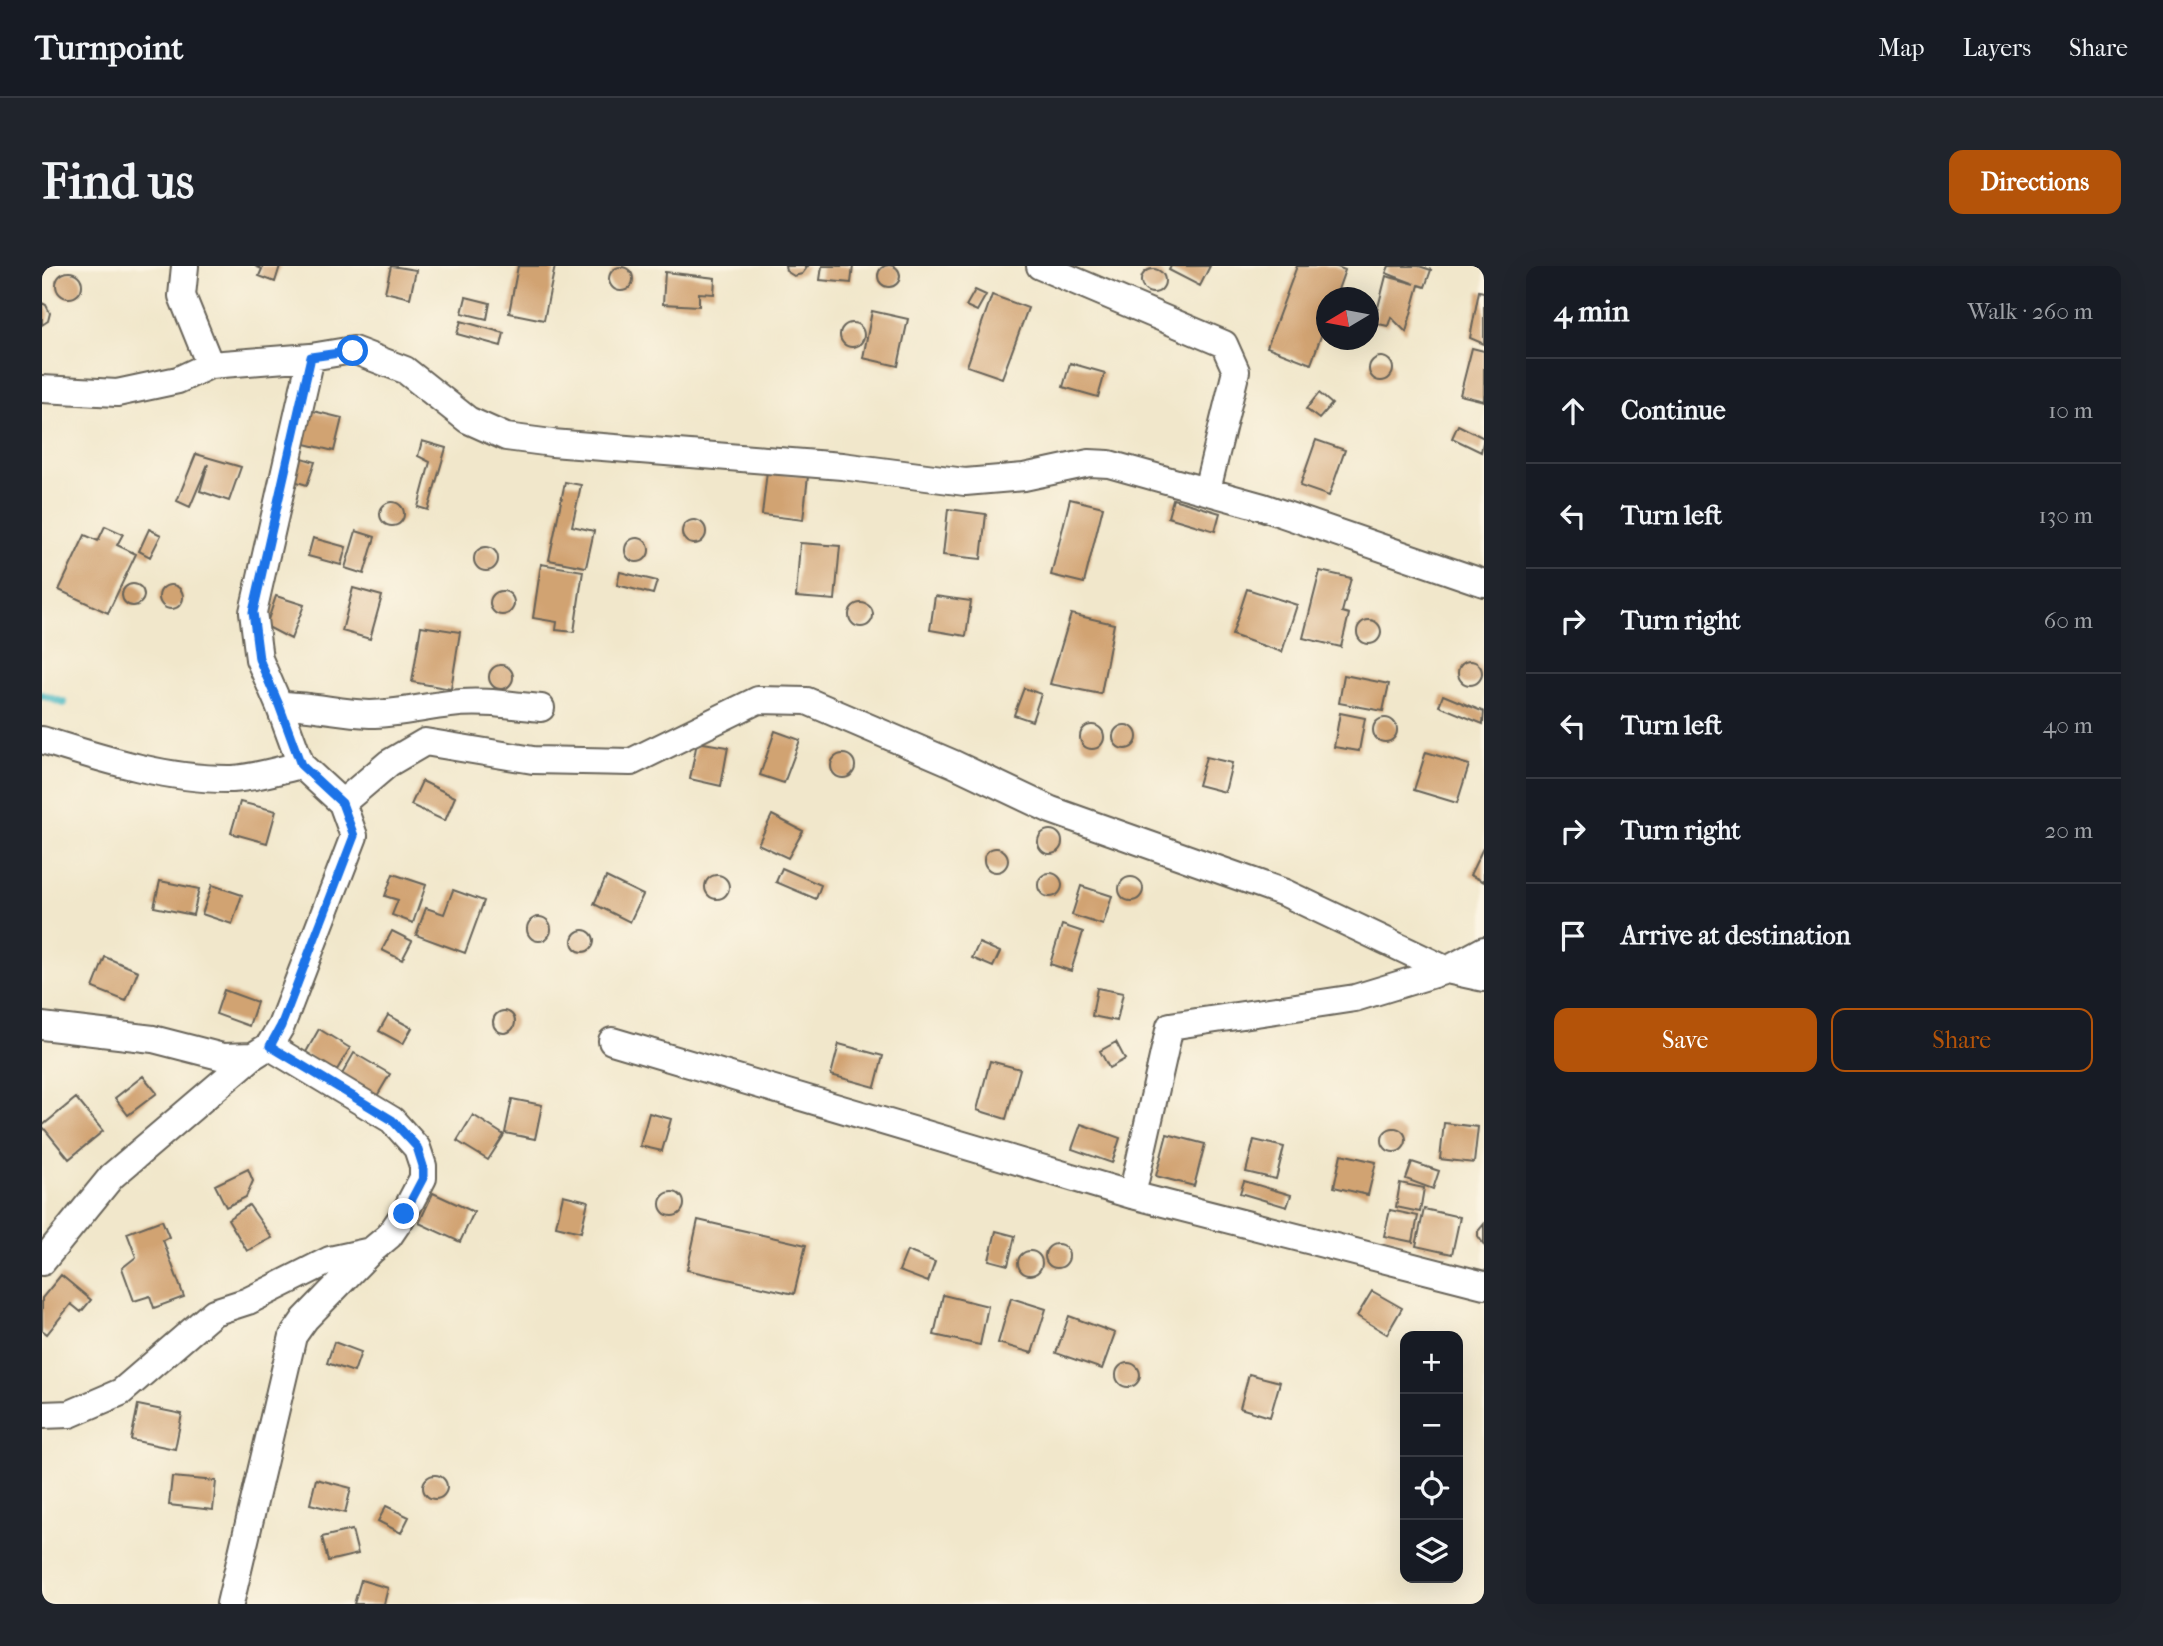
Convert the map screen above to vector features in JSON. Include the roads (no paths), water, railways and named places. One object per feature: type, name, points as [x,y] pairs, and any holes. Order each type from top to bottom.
[{"type":"street","points":[[185,266],[182,296],[210,365]]},
{"type":"street","points":[[1040,266],[1224,344],[1236,371],[1207,490]]},
{"type":"street","points":[[42,389],[117,393],[178,380],[210,365],[353,351],[405,370],[468,420],[506,437],[842,466],[965,482],[1024,477],[1089,463],[1109,464],[1207,490],[1484,583]]},
{"type":"street","points":[[42,1262],[112,1176],[261,1051],[281,1026],[354,836],[342,803],[301,765],[259,659],[253,612],[311,357]]},
{"type":"street","points":[[342,803],[389,763],[425,742],[533,760],[631,762],[758,700],[807,701],[954,764],[1051,810],[1285,893],[1447,970],[1484,978]]},
{"type":"street","points":[[279,705],[306,705],[369,714],[491,702],[541,708]]},
{"type":"street","points":[[42,740],[88,755],[185,777],[234,779],[301,765]]},
{"type":"street","points":[[1132,1195],[1170,1026],[1355,998],[1447,970],[1484,950]]},
{"type":"street","points":[[42,1026],[153,1038],[223,1057],[261,1051],[392,1120],[417,1147],[423,1166],[423,1178],[418,1192],[389,1236],[304,1319],[293,1336],[230,1604]]},
{"type":"street","points":[[612,1041],[1132,1195],[1484,1285]]},
{"type":"street","points":[[42,1415],[70,1414],[121,1392],[214,1312],[248,1301],[330,1260],[371,1251]]},
{"type":"waterway","points":[[42,695],[64,703]]}]
